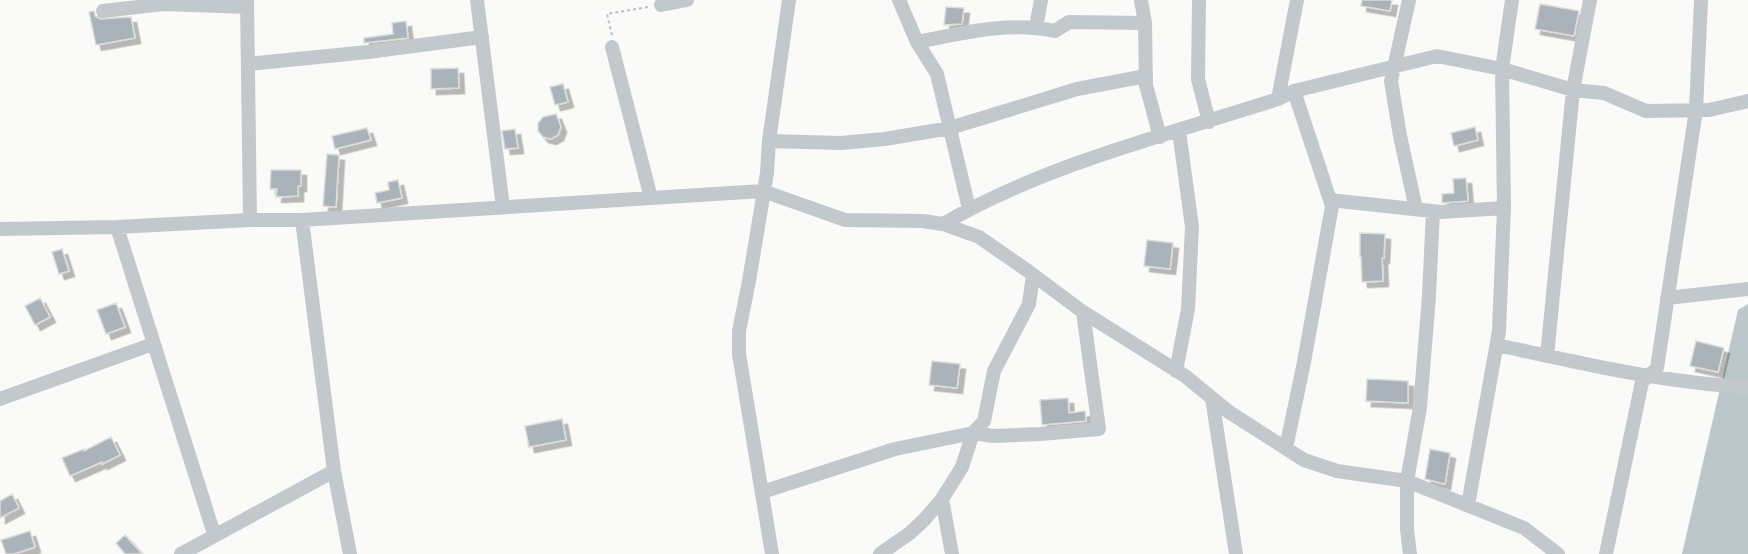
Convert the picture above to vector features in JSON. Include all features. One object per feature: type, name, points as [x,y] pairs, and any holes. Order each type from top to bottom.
[{"type":"street","points":[[477,0],[503,207]]},
{"type":"street","points":[[668,3],[687,0]]},
{"type":"street","points":[[771,554],[739,354],[739,331],[767,172],[769,141],[789,0]]},
{"type":"street","points":[[899,0],[917,42],[937,74],[969,209]]},
{"type":"street","points":[[1036,27],[1041,0]]},
{"type":"street","points":[[1142,0],[1146,85],[1160,137]]},
{"type":"street","points":[[1199,0],[1198,79],[1209,122]]},
{"type":"street","points":[[1278,99],[1297,0]]},
{"type":"street","points":[[1409,0],[1391,81],[1416,209]]},
{"type":"street","points":[[1468,505],[1499,331],[1504,208],[1502,69],[1512,0]]},
{"type":"street","points":[[1547,356],[1573,90],[1590,0]]},
{"type":"street","points":[[1606,554],[1642,382],[1657,368],[1695,110],[1705,0]]},
{"type":"street","points":[[103,11],[163,4],[247,4],[250,220]]},
{"type":"street","points":[[917,42],[999,27],[1036,27],[1055,31],[1069,22],[1144,23]]},
{"type":"street","points":[[248,64],[368,52],[482,37]]},
{"type":"street","points":[[612,47],[651,198]]},
{"type":"street","points":[[943,224],[1006,192],[1114,151],[1278,99],[1294,91],[1437,56],[1502,69],[1573,90],[1604,93],[1646,111],[1709,110],[1748,101]]},
{"type":"street","points":[[769,141],[841,143],[885,139],[950,128],[1077,89],[1146,76]]},
{"type":"street","points":[[1286,448],[1332,206],[1294,91]]},
{"type":"street","points":[[1176,371],[1188,309],[1192,227],[1179,131]]},
{"type":"street","points":[[0,229],[302,220],[763,191],[845,220],[923,221],[943,224],[979,237],[1083,312],[1176,371],[1229,412],[1304,460],[1337,471],[1407,481],[1524,528],[1540,547],[1558,554]]},
{"type":"street","points":[[1330,200],[1441,212],[1504,208]]},
{"type":"street","points":[[1410,554],[1407,529],[1407,481],[1420,407],[1433,211]]},
{"type":"street","points":[[302,220],[334,471],[350,554]]},
{"type":"street","points":[[117,227],[214,534]]},
{"type":"street","points":[[880,554],[924,520],[942,499],[962,467],[974,433],[984,421],[994,371],[1029,304],[1034,275]]},
{"type":"street","points":[[1667,298],[1748,290]]},
{"type":"street","points":[[762,492],[895,449],[974,433],[1040,434],[1099,429],[1083,312]]},
{"type":"street","points":[[0,399],[153,345]]},
{"type":"street","points":[[1497,345],[1599,368],[1712,385],[1748,387]]},
{"type":"street","points":[[1212,398],[1236,554]]},
{"type":"street","points":[[181,554],[214,534],[334,471]]},
{"type":"street","points":[[942,499],[951,554]]},
{"type":"path","points":[[612,47],[612,32],[607,14],[668,3]]},
{"type":"shaded area","points":[[1748,304],[1748,554],[1682,554],[1738,310]]},
{"type":"building","points":[[1362,0],[1392,0],[1390,11],[1361,6]]},
{"type":"building","points":[[1540,4],[1579,11],[1574,36],[1535,29]]},
{"type":"building","points":[[946,7],[964,8],[962,24],[944,25]]},
{"type":"building","points":[[94,11],[95,16],[100,19],[131,17],[135,38],[96,45],[89,12]]},
{"type":"building","points":[[406,21],[408,38],[364,43],[364,38],[393,34],[392,23]]},
{"type":"building","points":[[458,68],[459,88],[431,89],[431,69]]},
{"type":"building","points":[[563,84],[568,102],[555,105],[550,87]]},
{"type":"building","points":[[556,114],[561,127],[558,135],[551,139],[543,137],[538,131],[538,123],[543,117]]},
{"type":"building","points":[[1475,127],[1478,140],[1454,146],[1451,133]]},
{"type":"building","points":[[367,128],[371,140],[335,149],[332,136]]},
{"type":"building","points":[[515,129],[518,148],[505,149],[502,131]]},
{"type":"building","points":[[327,154],[339,155],[336,207],[323,206]]},
{"type":"building","points":[[271,170],[301,170],[301,186],[298,186],[298,196],[276,197],[277,189],[270,189]]},
{"type":"building","points":[[1466,178],[1468,201],[1442,203],[1442,194],[1454,193],[1453,179]]},
{"type":"building","points":[[398,180],[402,198],[377,203],[375,193],[389,190],[388,182]]},
{"type":"building","points":[[1360,233],[1385,234],[1384,258],[1382,258],[1383,281],[1362,282]]},
{"type":"building","points":[[1147,240],[1173,243],[1170,269],[1144,266]]},
{"type":"building","points":[[62,249],[69,271],[59,274],[52,252]]},
{"type":"building","points":[[40,298],[50,317],[35,325],[25,306]]},
{"type":"building","points":[[116,303],[125,327],[106,334],[97,310]]},
{"type":"building","points":[[1696,341],[1724,348],[1718,372],[1690,366]]},
{"type":"building","points":[[932,361],[960,364],[957,388],[929,385]]},
{"type":"building","points":[[1367,379],[1408,381],[1408,403],[1366,401]]},
{"type":"building","points":[[1068,398],[1069,413],[1085,411],[1086,421],[1042,425],[1040,400]]},
{"type":"building","points":[[562,419],[566,440],[529,447],[525,426]]},
{"type":"building","points":[[111,437],[120,455],[70,476],[62,458],[84,449],[84,451]]},
{"type":"building","points":[[1430,449],[1450,453],[1445,484],[1425,479]]},
{"type":"building","points":[[12,494],[19,508],[0,518],[0,501]]},
{"type":"building","points":[[30,531],[35,547],[14,554],[6,554],[1,540]]},
{"type":"building","points":[[125,535],[142,554],[125,554],[116,543]]}]
